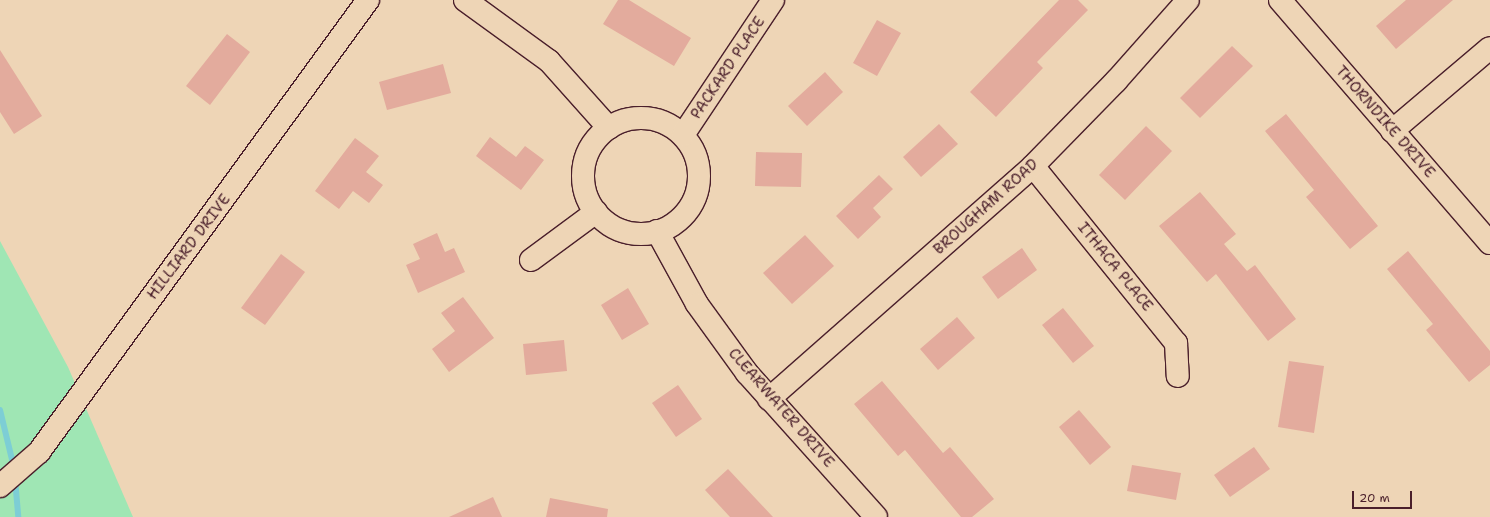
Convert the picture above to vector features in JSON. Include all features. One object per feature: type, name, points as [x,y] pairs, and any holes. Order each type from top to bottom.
[{"type":"street","name":"HILLIARD DRIVE","points":[[0,486],[40,452],[368,0]]},
{"type":"street","points":[[466,0],[550,61],[609,128]]},
{"type":"street","name":"PACKARD PLACE","points":[[683,135],[773,0]]},
{"type":"street","name":"BROUGHAM ROAD","points":[[769,398],[1033,166],[1116,81],[1188,0]]},
{"type":"street","name":"THORNDIKE DRIVE","points":[[1280,0],[1490,243]]},
{"type":"street","points":[[1392,131],[1490,48]]},
{"type":"street","points":[[648,118],[660,121],[683,135],[696,158],[699,171],[698,190],[689,209],[675,223],[657,231],[640,234],[624,231],[608,223],[596,212],[585,187],[586,160],[591,148],[609,128],[634,119],[648,118]]},
{"type":"street","name":"ITHACA PLACE","points":[[1033,166],[1176,344],[1178,376]]},
{"type":"street","points":[[531,260],[596,212]]},
{"type":"street","name":"CLEARWATER DRIVE","points":[[657,231],[697,304],[769,398],[876,517]]},
{"type":"green space","points":[[0,241],[68,367],[133,517],[0,517]]},
{"type":"building","points":[[618,0],[629,0],[691,38],[674,66],[603,24]]},
{"type":"building","points":[[1059,0],[1078,0],[1088,10],[1037,62],[1043,68],[996,117],[970,92]]},
{"type":"building","points":[[1406,0],[1453,0],[1396,49],[1376,26]]},
{"type":"building","points":[[877,20],[901,33],[877,76],[853,63]]},
{"type":"building","points":[[227,34],[250,52],[210,105],[186,86]]},
{"type":"building","points":[[1232,46],[1253,66],[1200,118],[1180,98]]},
{"type":"building","points":[[0,50],[42,116],[14,134],[0,112]]},
{"type":"building","points":[[443,64],[451,93],[387,110],[379,82]]},
{"type":"building","points":[[825,72],[843,92],[807,126],[788,106]]},
{"type":"building","points":[[1286,114],[1378,226],[1350,249],[1306,197],[1314,190],[1265,131]]},
{"type":"building","points":[[939,124],[958,144],[921,177],[903,157]]},
{"type":"building","points":[[1146,126],[1172,151],[1125,200],[1099,175]]},
{"type":"building","points":[[490,137],[516,157],[525,146],[544,160],[521,190],[476,156]]},
{"type":"building","points":[[355,138],[379,156],[366,172],[383,185],[369,203],[353,191],[339,209],[315,191]]},
{"type":"building","points":[[756,152],[802,153],[801,187],[755,186]]},
{"type":"building","points":[[879,175],[893,189],[873,208],[881,217],[858,239],[836,216]]},
{"type":"building","points":[[1200,192],[1236,234],[1224,244],[1247,271],[1255,265],[1296,319],[1268,341],[1216,274],[1207,282],[1159,226]]},
{"type":"building","points":[[437,233],[445,252],[454,248],[465,272],[418,293],[406,265],[420,259],[413,244]]},
{"type":"building","points":[[805,235],[834,266],[792,304],[763,273]]},
{"type":"building","points":[[1022,248],[1037,270],[998,299],[982,277]]},
{"type":"building","points":[[1408,251],[1490,351],[1490,365],[1469,382],[1426,330],[1433,324],[1387,269]]},
{"type":"building","points":[[281,254],[305,272],[265,325],[241,308]]},
{"type":"building","points":[[628,288],[649,324],[622,340],[601,305]]},
{"type":"building","points":[[463,297],[494,338],[449,372],[432,349],[455,331],[441,313]]},
{"type":"building","points":[[1063,308],[1094,346],[1073,363],[1042,325]]},
{"type":"building","points":[[957,317],[975,338],[938,370],[920,349]]},
{"type":"building","points":[[564,340],[567,371],[526,375],[523,344]]},
{"type":"building","points":[[1289,361],[1324,366],[1314,433],[1278,427]]},
{"type":"building","points":[[882,381],[943,453],[950,447],[994,499],[972,517],[961,517],[905,450],[898,456],[854,404]]},
{"type":"building","points":[[678,385],[702,419],[676,437],[652,403]]},
{"type":"building","points":[[1079,410],[1111,447],[1090,465],[1059,427]]},
{"type":"building","points":[[1254,447],[1270,469],[1230,497],[1214,475]]},
{"type":"building","points":[[1132,465],[1181,473],[1176,500],[1127,491]]},
{"type":"building","points":[[728,469],[773,517],[730,517],[705,490]]},
{"type":"building","points":[[493,497],[502,517],[449,517]]},
{"type":"building","points":[[550,498],[608,509],[607,517],[546,517]]},
{"type":"waterway","points":[[0,410],[14,468]]},
{"type":"waterway","points":[[15,479],[18,517]]}]
